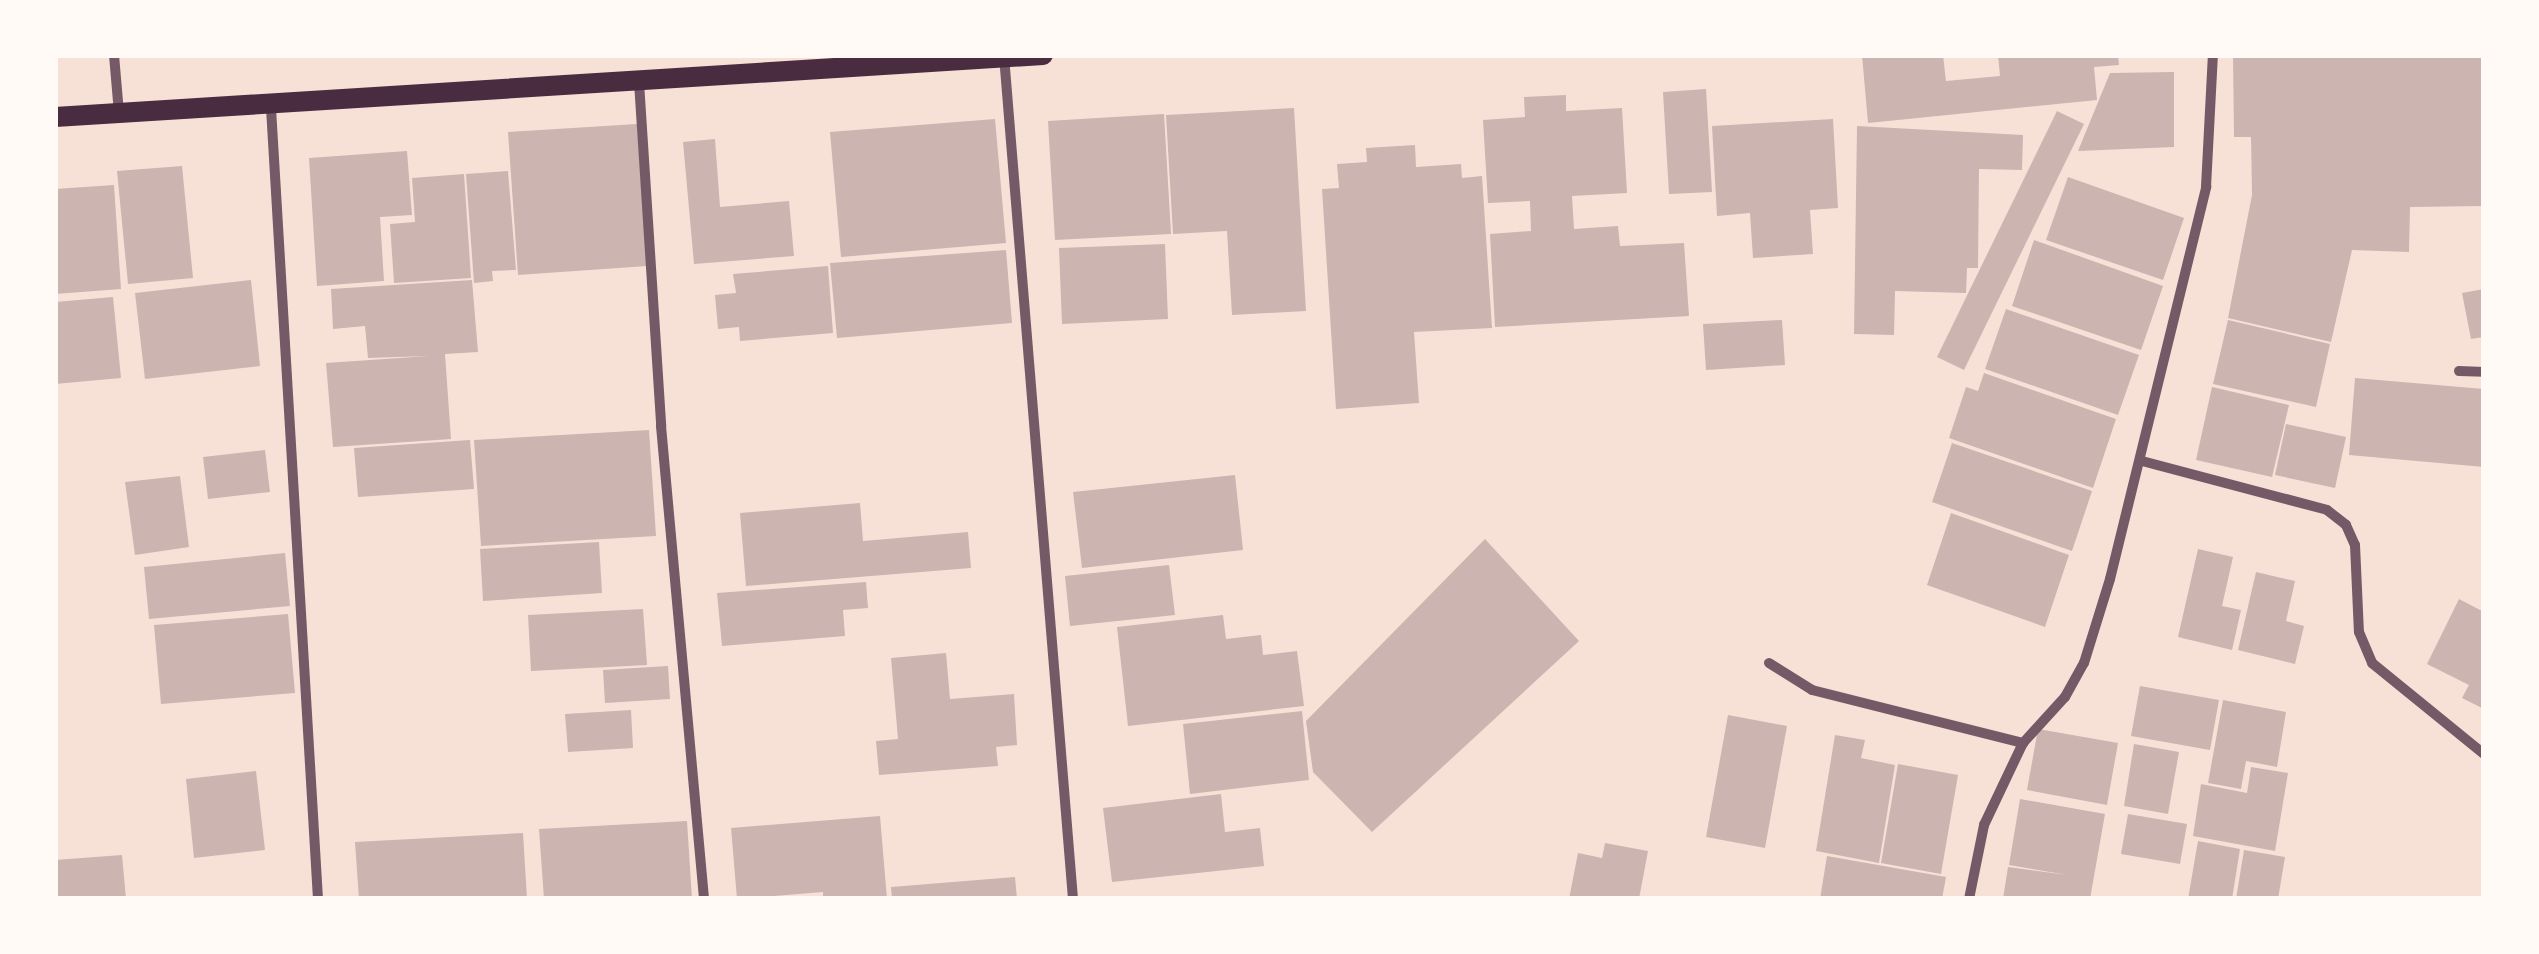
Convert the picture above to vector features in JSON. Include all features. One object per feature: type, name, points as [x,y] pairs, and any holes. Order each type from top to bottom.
[{"type":"main road","points":[[55,117],[271,108],[1043,55]]},
{"type":"street","points":[[114,55],[118,113]]},
{"type":"street","points":[[1970,899],[1984,825],[2022,743],[2064,697],[2084,663],[2142,461],[2206,187],[2214,55]]},
{"type":"street","points":[[1004,56],[1073,899]]},
{"type":"street","points":[[639,82],[661,426],[704,899]]},
{"type":"street","points":[[271,108],[318,899]]},
{"type":"street","points":[[2459,371],[2484,372]]},
{"type":"street","points":[[2142,461],[2326,510],[2346,525],[2355,546],[2360,632],[2372,663],[2484,754]]},
{"type":"street","points":[[1769,663],[1812,690],[2022,743]]},
{"type":"building","points":[[1862,55],[1943,55],[1946,81],[2000,76],[1998,55],[2118,55],[2119,65],[2094,67],[2097,100],[1868,123]]},
{"type":"building","points":[[2233,55],[2484,55],[2484,206],[2410,207],[2409,252],[2352,250],[2331,342],[2228,318],[2252,195],[2251,137],[2234,137]]},
{"type":"building","points":[[2174,72],[2174,147],[2078,151],[2110,73]]},
{"type":"building","points":[[1706,89],[1712,192],[1669,194],[1663,92]]},
{"type":"building","points":[[1566,95],[1566,111],[1622,108],[1627,193],[1572,196],[1574,229],[1618,226],[1620,246],[1684,243],[1689,316],[1495,327],[1490,234],[1531,231],[1530,201],[1488,203],[1483,120],[1525,117],[1524,97]]},
{"type":"building","points":[[1294,108],[1306,311],[1232,315],[1227,231],[1173,234],[1166,115]]},
{"type":"building","points":[[2057,111],[2084,124],[1964,370],[1937,357]]},
{"type":"building","points":[[1164,114],[1171,234],[1055,240],[1048,121]]},
{"type":"building","points":[[995,119],[1006,243],[841,257],[830,132]]},
{"type":"building","points":[[1833,119],[1838,208],[1810,210],[1813,254],[1753,258],[1750,213],[1717,216],[1712,126]]},
{"type":"building","points":[[637,124],[647,266],[518,275],[508,132]]},
{"type":"building","points":[[1857,126],[2023,135],[2022,170],[1979,169],[1978,268],[1967,268],[1966,293],[1895,291],[1894,335],[1854,334]]},
{"type":"building","points":[[715,139],[720,207],[789,201],[794,256],[694,264],[683,142]]},
{"type":"building","points":[[1415,145],[1416,167],[1461,164],[1462,178],[1482,176],[1492,328],[1414,332],[1419,403],[1336,409],[1322,189],[1339,188],[1337,164],[1367,162],[1366,148]]},
{"type":"building","points":[[407,151],[412,215],[380,217],[384,281],[317,286],[309,158]]},
{"type":"building","points":[[182,166],[193,278],[128,284],[117,171]]},
{"type":"building","points":[[508,171],[516,270],[492,271],[493,281],[474,283],[466,174]]},
{"type":"building","points":[[464,174],[471,278],[394,283],[390,224],[415,222],[412,178]]},
{"type":"building","points":[[2068,177],[2184,218],[2163,280],[2046,240]]},
{"type":"building","points":[[114,185],[121,289],[55,294],[55,189]]},
{"type":"building","points":[[2034,240],[2163,286],[2141,350],[2012,306]]},
{"type":"building","points":[[1165,244],[1168,319],[1062,324],[1059,248]]},
{"type":"building","points":[[1006,250],[1012,323],[837,338],[830,263]]},
{"type":"building","points":[[828,266],[833,333],[740,341],[739,327],[718,329],[715,295],[736,293],[733,274]]},
{"type":"building","points":[[251,280],[260,366],[145,379],[135,293]]},
{"type":"building","points":[[472,280],[478,352],[445,354],[451,439],[333,447],[326,363],[429,356],[368,358],[365,326],[333,329],[331,289]]},
{"type":"building","points":[[2484,289],[2484,337],[2471,339],[2462,293]]},
{"type":"building","points":[[113,297],[121,378],[55,384],[55,302]]},
{"type":"building","points":[[2006,309],[2139,355],[2118,415],[1985,369]]},
{"type":"building","points":[[1782,320],[1785,365],[1706,370],[1703,324]]},
{"type":"building","points":[[2228,320],[2330,344],[2316,407],[2213,384]]},
{"type":"building","points":[[1984,373],[2116,419],[2093,488],[1949,438],[1966,387],[1978,391]]},
{"type":"building","points":[[2355,378],[2484,389],[2484,467],[2349,455]]},
{"type":"building","points":[[2212,387],[2289,405],[2272,477],[2196,460]]},
{"type":"building","points":[[2286,424],[2346,437],[2335,488],[2275,475]]},
{"type":"building","points":[[649,430],[656,536],[481,546],[474,440]]},
{"type":"building","points":[[470,440],[474,489],[358,497],[354,448]]},
{"type":"building","points":[[1952,443],[2092,491],[2072,551],[1932,502]]},
{"type":"building","points":[[265,450],[270,492],[208,499],[203,457]]},
{"type":"building","points":[[1235,475],[1243,550],[1082,568],[1073,492]]},
{"type":"building","points":[[180,476],[189,547],[135,555],[125,482]]},
{"type":"building","points":[[860,503],[863,541],[968,532],[971,568],[746,586],[740,513]]},
{"type":"building","points":[[1951,513],[2069,555],[2045,627],[1927,585]]},
{"type":"building","points":[[1485,539],[1579,641],[1372,832],[1313,772],[1306,721]]},
{"type":"building","points":[[599,542],[602,593],[483,601],[480,549]]},
{"type":"building","points":[[2198,549],[2233,557],[2222,606],[2241,610],[2232,650],[2178,637]]},
{"type":"building","points":[[285,553],[290,606],[149,619],[144,567]]},
{"type":"building","points":[[1169,565],[1175,615],[1070,626],[1065,576]]},
{"type":"building","points":[[2256,572],[2295,581],[2286,621],[2304,626],[2295,664],[2238,650]]},
{"type":"building","points":[[866,582],[868,608],[843,610],[845,636],[722,646],[717,593]]},
{"type":"building","points":[[2459,599],[2484,612],[2484,709],[2462,698],[2469,685],[2427,664]]},
{"type":"building","points":[[643,609],[647,665],[531,671],[528,615]]},
{"type":"building","points":[[288,614],[295,693],[161,704],[154,625]]},
{"type":"building","points":[[1223,615],[1226,639],[1261,635],[1263,655],[1297,651],[1304,706],[1128,726],[1117,627]]},
{"type":"building","points":[[946,653],[950,699],[1014,694],[1017,745],[996,747],[998,766],[879,775],[876,741],[898,739],[891,658]]},
{"type":"building","points":[[668,666],[670,699],[605,703],[603,670]]},
{"type":"building","points":[[2140,686],[2219,700],[2210,750],[2131,736]]},
{"type":"building","points":[[2223,700],[2286,712],[2277,767],[2246,761],[2241,789],[2208,783]]},
{"type":"building","points":[[631,710],[633,748],[568,752],[565,714]]},
{"type":"building","points":[[1302,711],[1309,780],[1190,794],[1183,724]]},
{"type":"building","points":[[1728,715],[1787,726],[1765,848],[1706,837]]},
{"type":"building","points":[[2038,729],[2118,743],[2107,805],[2027,790]]},
{"type":"building","points":[[1835,735],[1865,740],[1861,758],[1895,765],[1879,863],[1816,851]]},
{"type":"building","points":[[2134,744],[2179,752],[2168,814],[2124,806]]},
{"type":"building","points":[[1898,764],[1958,775],[1941,874],[1881,863]]},
{"type":"building","points":[[2251,767],[2288,773],[2275,851],[2193,836],[2201,784],[2247,793]]},
{"type":"building","points":[[256,771],[265,850],[194,858],[186,779]]},
{"type":"building","points":[[1221,794],[1225,832],[1260,828],[1264,866],[1112,882],[1103,808]]},
{"type":"building","points":[[2020,799],[2105,814],[2090,899],[2003,899],[2008,867],[2068,875],[2009,865]]},
{"type":"building","points":[[2128,814],[2187,824],[2180,864],[2121,854]]},
{"type":"building","points":[[880,816],[887,899],[823,899],[823,892],[737,899],[731,828]]},
{"type":"building","points":[[687,821],[692,899],[544,899],[539,829]]},
{"type":"building","points":[[523,833],[527,899],[359,899],[355,842]]},
{"type":"building","points":[[2198,841],[2240,849],[2232,899],[2188,899]]},
{"type":"building","points":[[1605,843],[1648,851],[1639,899],[1569,899],[1578,853],[1602,858]]},
{"type":"building","points":[[2244,850],[2285,857],[2278,899],[2236,899]]},
{"type":"building","points":[[122,855],[126,899],[55,899],[55,860]]},
{"type":"building","points":[[1827,856],[1946,877],[1942,899],[1820,899]]},
{"type":"building","points":[[1015,877],[1017,899],[892,899],[891,887]]}]
